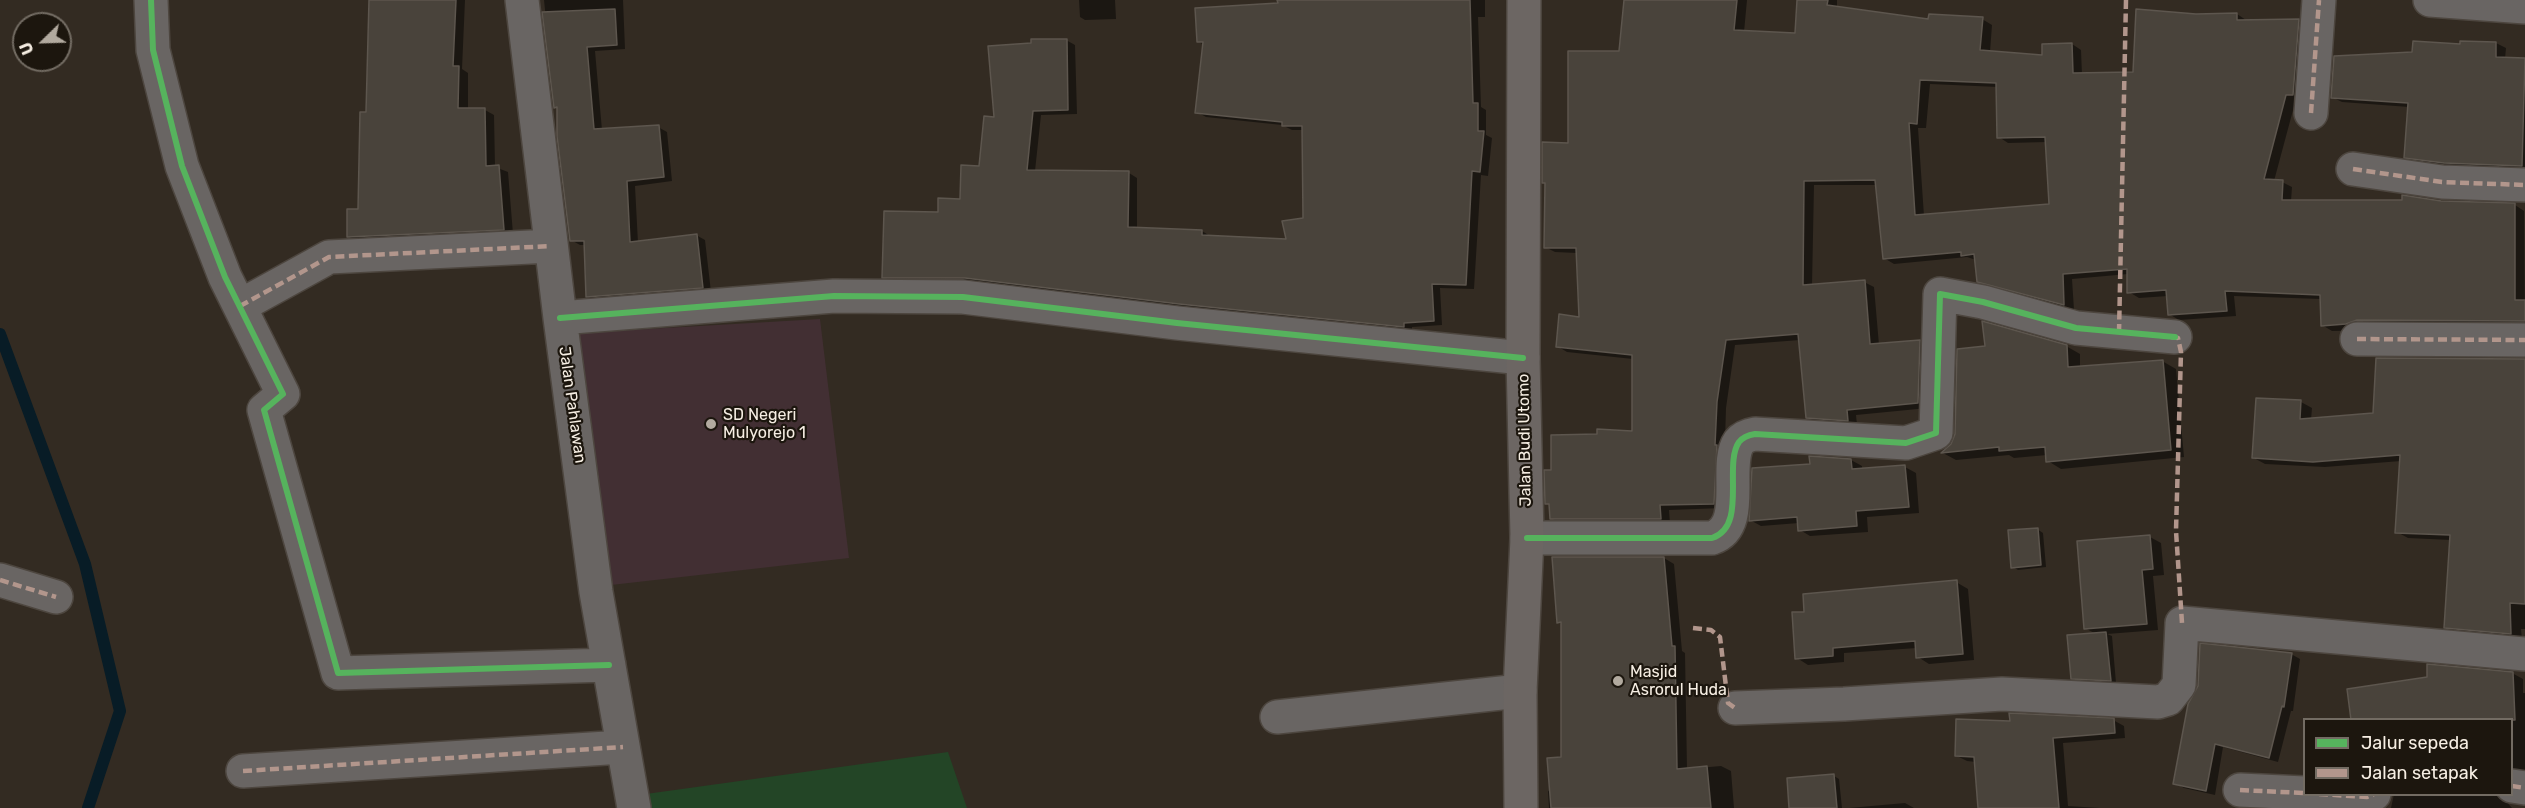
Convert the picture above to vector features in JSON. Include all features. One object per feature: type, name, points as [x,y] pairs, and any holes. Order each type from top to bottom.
[{"type":"street","points":[[151,0],[153,50],[182,166],[225,277],[283,394],[264,410],[338,672],[609,665]]},
{"type":"street","name":"Jalan Pahlawan","points":[[522,0],[596,592],[634,808]]},
{"type":"street","name":"Jalan Budi Utomo","points":[[1521,808],[1520,691],[1527,538],[1523,358],[1524,0]]},
{"type":"street","points":[[2311,113],[2319,0]]},
{"type":"street","points":[[2430,0],[2525,7]]},
{"type":"street","points":[[2353,169],[2442,182],[2525,185]]},
{"type":"street","points":[[240,306],[329,257],[551,246]]},
{"type":"street","points":[[1527,538],[1712,538],[1721,535],[1727,527],[1731,514],[1736,447],[1739,441],[1746,436],[1755,434],[1906,443],[1936,433],[1940,294],[1983,302],[2076,328],[2175,337]]},
{"type":"street","points":[[560,318],[834,296],[963,297],[1177,323],[1523,358]]},
{"type":"street","points":[[2357,339],[2525,340]]},
{"type":"street","points":[[0,580],[56,597]]},
{"type":"street","points":[[1735,708],[2002,694],[2157,702],[2168,699],[2179,685],[2182,623],[2525,654]]},
{"type":"street","points":[[1277,717],[1520,691]]},
{"type":"street","points":[[243,771],[623,747]]},
{"type":"street","points":[[2240,790],[2303,794]]},
{"type":"street","points":[[2343,796],[2370,796]]},
{"type":"shaded area","name":"SD Negeri Mulyorejo 1","points":[[820,319],[849,558],[611,585],[600,514],[579,333]]},
{"type":"green space","points":[[948,752],[967,808],[649,808],[646,794]]},
{"type":"building","points":[[369,0],[456,0],[453,66],[459,66],[458,108],[485,108],[486,166],[499,165],[504,230],[347,237],[347,209],[358,209],[360,112],[366,112]]},
{"type":"building","points":[[1277,0],[1470,0],[1473,103],[1478,103],[1478,131],[1484,131],[1480,172],[1472,171],[1466,285],[1432,284],[1434,321],[1404,323],[1404,327],[1179,304],[965,278],[882,278],[884,211],[938,212],[938,198],[960,199],[961,165],[979,166],[984,116],[994,117],[988,46],[1031,43],[1031,39],[1067,39],[1068,110],[1033,111],[1027,170],[1129,171],[1128,227],[1202,230],[1202,235],[1286,239],[1282,221],[1303,218],[1302,126],[1282,126],[1282,122],[1195,113],[1203,42],[1197,42],[1195,8],[1278,3]]},
{"type":"building","points":[[1624,0],[1737,0],[1734,30],[1795,33],[1797,0],[1828,0],[1827,5],[1928,19],[1929,14],[1983,17],[1980,50],[2042,55],[2042,44],[2072,43],[2073,73],[2133,72],[2136,9],[2196,14],[2237,13],[2237,20],[2299,19],[2293,95],[2286,95],[2264,179],[2283,180],[2282,200],[2402,200],[2402,195],[2441,201],[2515,203],[2515,300],[2525,300],[2525,321],[2357,320],[2346,324],[2321,326],[2320,295],[2225,291],[2227,311],[2168,315],[2166,290],[2127,293],[2127,269],[2063,274],[2064,305],[1977,282],[1974,254],[1961,256],[1961,252],[1883,259],[1875,180],[1804,181],[1803,285],[1865,280],[1870,344],[1920,340],[1918,403],[1847,410],[1848,421],[1806,418],[1798,334],[1726,340],[1717,402],[1714,504],[1660,505],[1661,519],[1550,519],[1549,504],[1545,504],[1544,470],[1551,470],[1551,435],[1597,434],[1597,429],[1632,431],[1632,355],[1556,347],[1559,314],[1579,317],[1576,248],[1544,248],[1545,183],[1542,183],[1542,142],[1568,143],[1568,51],[1619,51]],"holes":[[[1920,80],[1996,83],[1997,138],[2045,137],[2049,204],[1915,215],[1909,123],[1917,124]]]},
{"type":"building","points":[[615,9],[617,45],[587,47],[594,129],[659,125],[664,177],[627,181],[630,242],[697,234],[703,288],[586,297],[584,241],[570,241],[557,136],[557,107],[554,108],[542,12]]},
{"type":"building","points":[[2413,41],[2460,44],[2460,41],[2496,42],[2496,57],[2525,58],[2522,166],[2444,163],[2404,158],[2408,103],[2331,98],[2334,56],[2412,52]]},
{"type":"building","points":[[1982,321],[2067,345],[2068,367],[2163,360],[2171,450],[2046,462],[2045,447],[1999,451],[1999,447],[1941,453],[1951,444],[1955,434],[1957,349],[1985,346]]},
{"type":"building","points":[[2376,358],[2525,359],[2525,604],[2510,603],[2511,634],[2444,628],[2450,535],[2395,533],[2400,455],[2313,462],[2252,458],[2256,398],[2301,400],[2300,419],[2373,413]]},
{"type":"building","points":[[1809,456],[1851,459],[1852,469],[1905,465],[1909,507],[1856,511],[1857,526],[1798,531],[1797,517],[1749,521],[1752,468],[1810,464]]},
{"type":"building","points":[[2038,528],[2041,565],[2011,568],[2008,530]]},
{"type":"building","points":[[2150,535],[2153,569],[2142,570],[2147,624],[2084,629],[2077,541]]},
{"type":"building","points":[[1552,557],[1664,557],[1672,646],[1675,646],[1677,769],[1707,766],[1711,808],[1551,808],[1547,758],[1561,757],[1561,622],[1557,623]]},
{"type":"building","points":[[1957,580],[1963,654],[1916,658],[1915,641],[1833,648],[1833,656],[1795,659],[1792,612],[1804,612],[1803,594]]},
{"type":"building","points":[[2106,632],[2111,681],[2071,679],[2067,635]]},
{"type":"building","points":[[2200,643],[2292,653],[2284,707],[2282,706],[2269,758],[2215,744],[2206,791],[2173,784],[2188,704],[2198,686]]},
{"type":"building","points":[[2427,664],[2513,672],[2515,720],[2513,718],[2351,718],[2347,689],[2427,677]]},
{"type":"building","points":[[2009,713],[2114,718],[2115,733],[2053,738],[2059,808],[1978,808],[1974,757],[1955,756],[1956,719],[2010,721]]},
{"type":"building","points":[[1834,774],[1837,808],[1789,808],[1787,778]]},
{"type":"waterway","points":[[0,334],[85,564],[120,711],[88,808]]},
{"type":"marked path","points":[[2119,333],[2126,0]]},
{"type":"marked path","points":[[2311,113],[2319,0]]},
{"type":"marked path","points":[[2353,169],[2442,182],[2525,185]]},
{"type":"marked path","points":[[240,306],[329,257],[551,246]]},
{"type":"marked path","points":[[2171,337],[2178,338],[2181,352],[2176,531],[2182,623]]},
{"type":"marked path","points":[[2357,339],[2525,340]]},
{"type":"marked path","points":[[0,580],[56,597]]},
{"type":"marked path","points":[[1693,628],[1711,630],[1720,637],[1728,703],[1735,708]]},
{"type":"marked path","points":[[243,771],[623,747]]},
{"type":"marked path","points":[[2513,786],[2525,788]]},
{"type":"marked path","points":[[2240,790],[2303,793]]},
{"type":"marked path","points":[[2351,796],[2369,796]]},
{"type":"cycle path","points":[[151,0],[153,50],[182,166],[225,277],[283,394],[264,410],[338,673],[609,665]]},
{"type":"cycle path","points":[[1527,538],[1712,538],[1723,531],[1729,521],[1732,508],[1735,452],[1739,442],[1746,436],[1755,434],[1906,443],[1936,433],[1940,294],[1983,302],[2076,328],[2175,337]]},
{"type":"cycle path","points":[[560,318],[834,296],[963,297],[1177,323],[1523,358]]},
{"type":"place","name":"SD Negeri Mulyorejo 1","points":[[711,424]]},
{"type":"place","name":"Masjid Asrorul Huda","points":[[1618,681]]}]
